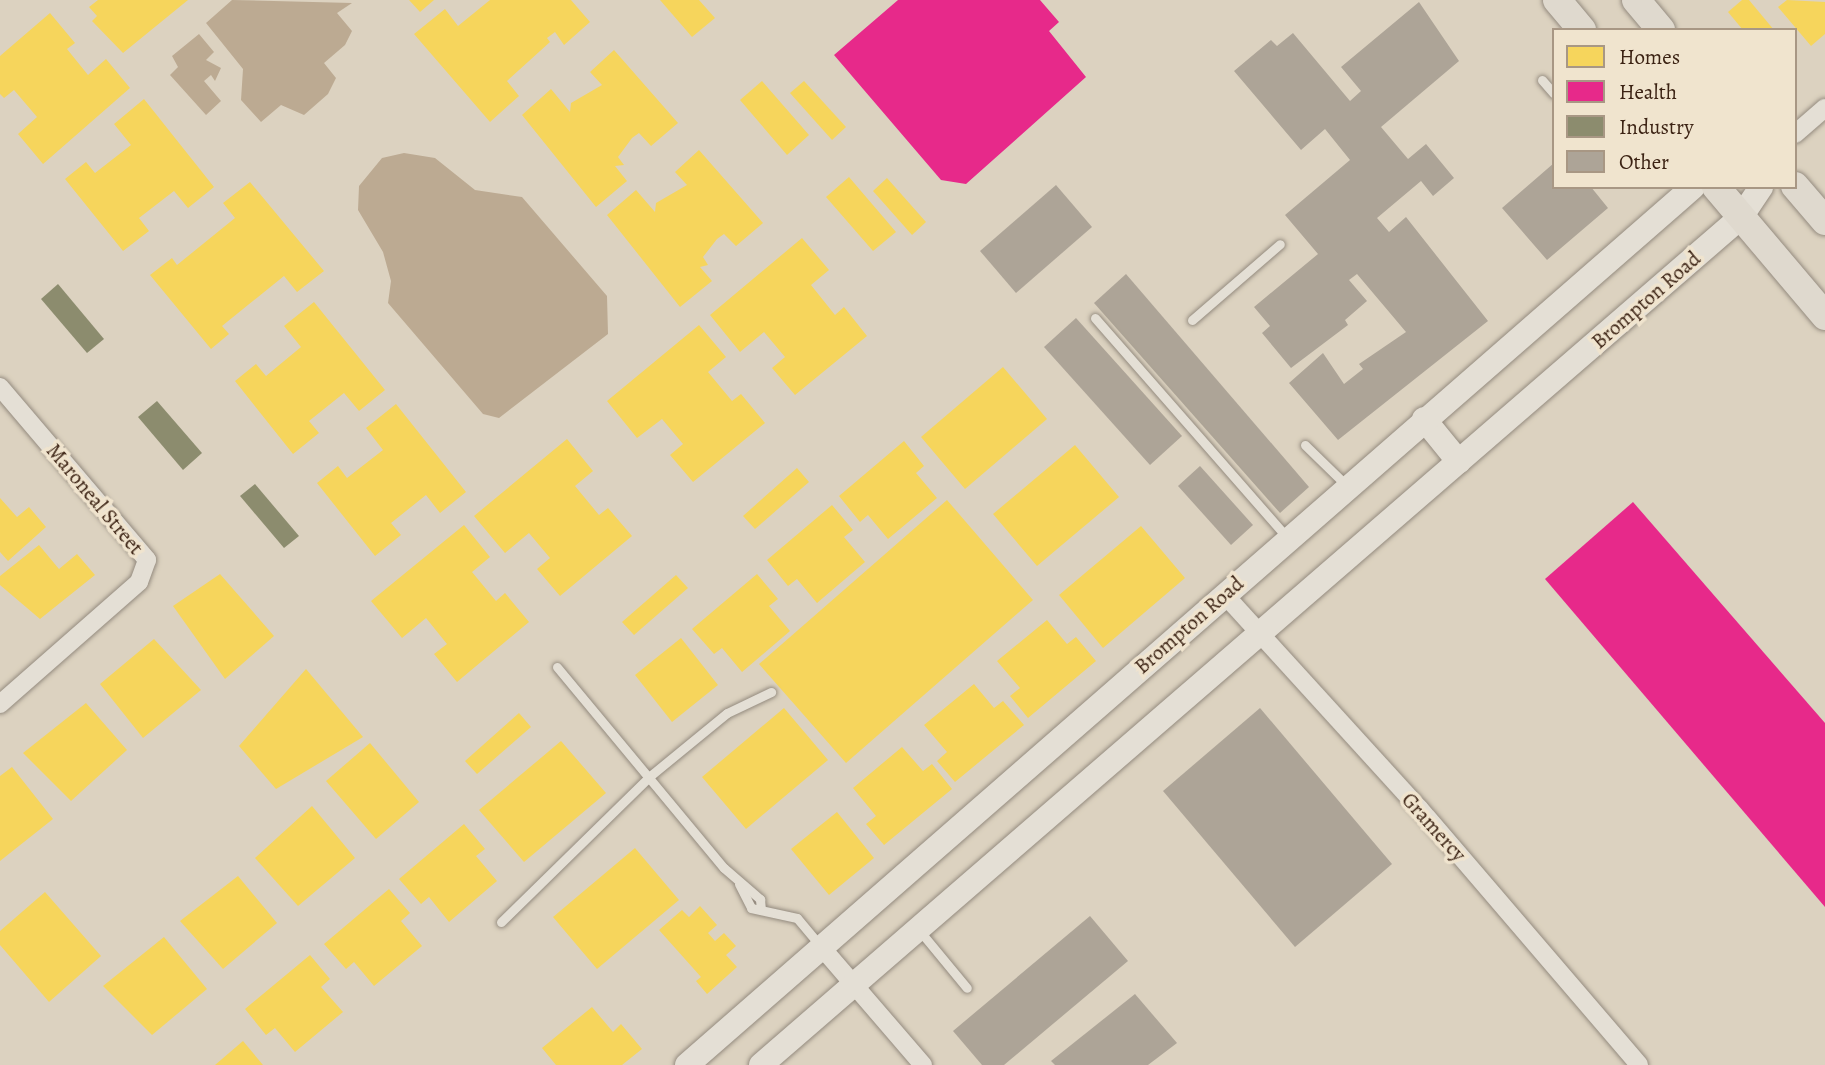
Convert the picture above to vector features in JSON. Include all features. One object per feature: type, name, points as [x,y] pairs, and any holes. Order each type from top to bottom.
[{"type":"main road","points":[[1557,0],[1580,28]]},
{"type":"main road","points":[[1636,0],[1659,28]]},
{"type":"main road","points":[[1797,188],[1825,221]]},
{"type":"main road","points":[[1718,189],[1825,316]]},
{"type":"street","points":[[1797,132],[1825,108]]},
{"type":"street","name":"Brompton Road","points":[[687,1065],[824,950],[1224,594],[1691,189]]},
{"type":"street","name":"Brompton Road","points":[[761,1065],[1741,217],[1760,189]]},
{"type":"street","name":"Maroneal Street","points":[[0,387],[147,560],[139,582],[0,704]]},
{"type":"street","points":[[1424,419],[1459,462]]},
{"type":"street","name":"Gramercy","points":[[1224,594],[1261,632],[1639,1065]]},
{"type":"street","points":[[824,950],[923,1065]]},
{"type":"lane","points":[[1542,79],[1552,92]]},
{"type":"lane","points":[[1192,320],[1280,244]]},
{"type":"lane","points":[[1095,318],[1288,538]]},
{"type":"lane","points":[[1306,445],[1347,486]]},
{"type":"lane","points":[[557,667],[739,884],[760,899],[761,910],[797,918],[824,950]]},
{"type":"lane","points":[[501,922],[650,776],[727,713],[771,692]]},
{"type":"lane","points":[[918,928],[967,988]]},
{"type":"shaded area","points":[[232,0],[352,3],[337,13],[352,31],[345,45],[324,63],[336,78],[328,94],[304,115],[281,105],[261,122],[241,100],[243,69],[206,23]]},
{"type":"shaded area","points":[[199,34],[214,52],[206,60],[221,68],[215,81],[211,75],[204,81],[221,101],[206,115],[170,75],[178,67],[172,56]]},
{"type":"shaded area","points":[[404,153],[435,158],[475,190],[522,197],[607,296],[608,334],[499,418],[483,414],[388,303],[391,281],[383,252],[358,210],[359,186],[382,158]]},
{"type":"building: Homes","points":[[98,0],[188,0],[123,53],[92,21],[97,16],[89,7]]},
{"type":"building: Homes","points":[[409,0],[434,0],[420,12]]},
{"type":"building: Homes","points":[[490,0],[571,0],[590,22],[564,45],[555,32],[547,38],[550,42],[507,81],[519,96],[490,122],[414,34],[445,9],[458,26]]},
{"type":"building: Homes","points":[[660,0],[699,0],[715,18],[692,37]]},
{"type":"building: Homes","points":[[1742,0],[1749,0],[1772,28],[1741,28],[1728,12]]},
{"type":"building: Homes","points":[[1787,0],[1825,2],[1825,34],[1811,46],[1778,7]]},
{"type":"building: Homes","points":[[50,13],[75,43],[67,49],[88,75],[106,59],[130,88],[43,164],[18,134],[37,117],[14,90],[4,98],[0,94],[0,56]]},
{"type":"building: Homes","points":[[614,50],[678,123],[651,146],[639,133],[632,138],[618,157],[624,165],[615,166],[627,181],[596,207],[522,115],[551,89],[570,112],[571,103],[602,85],[590,72]]},
{"type":"building: Homes","points":[[762,81],[809,135],[787,155],[740,100]]},
{"type":"building: Homes","points":[[804,81],[846,127],[832,140],[790,93]]},
{"type":"building: Homes","points":[[144,99],[214,187],[188,208],[174,191],[139,218],[149,231],[123,251],[65,179],[86,162],[95,173],[131,145],[114,124]]},
{"type":"building: Homes","points":[[699,150],[763,223],[736,246],[724,234],[717,239],[703,257],[708,265],[700,267],[712,281],[680,307],[607,215],[636,190],[655,212],[656,203],[687,185],[675,172]]},
{"type":"building: Homes","points":[[849,177],[896,232],[873,251],[826,197]]},
{"type":"building: Homes","points":[[887,178],[926,222],[912,235],[873,191]]},
{"type":"building: Homes","points":[[250,182],[324,271],[297,292],[284,276],[222,326],[229,334],[211,349],[150,275],[172,258],[177,265],[235,218],[223,203]]},
{"type":"building: Homes","points":[[802,238],[829,270],[811,285],[835,315],[844,307],[867,336],[795,395],[772,368],[785,357],[764,332],[740,352],[710,315]]},
{"type":"building: Homes","points":[[314,302],[385,390],[359,411],[344,393],[309,421],[319,433],[293,454],[235,381],[256,364],[266,376],[301,347],[284,326]]},
{"type":"building: Homes","points":[[699,325],[726,357],[708,372],[732,401],[741,394],[765,423],[693,482],[670,455],[683,444],[662,419],[637,438],[607,401]]},
{"type":"building: Homes","points":[[1003,367],[1047,419],[965,489],[921,437]]},
{"type":"building: Homes","points":[[396,404],[466,492],[440,513],[426,495],[391,523],[401,535],[375,556],[317,483],[338,466],[347,478],[383,450],[366,428]]},
{"type":"building: Homes","points":[[567,439],[593,471],[575,486],[599,515],[608,508],[632,536],[560,596],[537,569],[550,558],[529,533],[505,553],[474,516]]},
{"type":"building: Homes","points":[[904,441],[924,466],[916,473],[937,498],[888,539],[868,515],[860,522],[839,496]]},
{"type":"building: Homes","points":[[1075,445],[1119,497],[1037,566],[993,514]]},
{"type":"building: Homes","points":[[797,468],[809,482],[755,529],[743,516]]},
{"type":"building: Homes","points":[[0,498],[17,517],[29,507],[46,527],[8,561],[0,552]]},
{"type":"building: Homes","points":[[947,500],[1033,600],[846,763],[759,664]]},
{"type":"building: Homes","points":[[832,505],[853,530],[844,537],[865,562],[817,603],[797,579],[788,586],[767,560]]},
{"type":"building: Homes","points":[[464,525],[490,557],[472,572],[496,601],[505,593],[529,622],[457,682],[434,654],[447,644],[426,618],[402,638],[371,601]]},
{"type":"building: Homes","points":[[1141,526],[1185,578],[1103,648],[1059,595]]},
{"type":"building: Homes","points":[[39,545],[59,569],[77,554],[95,575],[40,619],[0,585],[0,576]]},
{"type":"building: Homes","points":[[220,574],[274,636],[225,679],[173,606]]},
{"type":"building: Homes","points":[[757,574],[778,599],[769,606],[790,631],[742,672],[722,648],[714,654],[692,629]]},
{"type":"building: Homes","points":[[676,575],[688,588],[634,635],[622,622]]},
{"type":"building: Homes","points":[[1047,620],[1067,644],[1076,637],[1096,661],[1028,718],[1010,696],[1020,688],[997,661]]},
{"type":"building: Homes","points":[[681,638],[718,685],[672,722],[635,675]]},
{"type":"building: Homes","points":[[154,639],[201,690],[143,738],[100,684]]},
{"type":"building: Homes","points":[[306,669],[363,737],[276,789],[239,746]]},
{"type":"building: Homes","points":[[974,684],[994,708],[1003,701],[1024,725],[955,782],[937,761],[947,752],[924,725]]},
{"type":"building: Homes","points":[[86,703],[127,750],[71,801],[23,753]]},
{"type":"building: Homes","points":[[784,708],[828,760],[746,829],[702,777]]},
{"type":"building: Homes","points":[[519,713],[531,727],[477,774],[465,761]]},
{"type":"building: Homes","points":[[561,741],[606,793],[524,862],[479,810]]},
{"type":"building: Homes","points":[[370,743],[419,802],[376,839],[326,781]]},
{"type":"building: Homes","points":[[902,747],[923,771],[932,764],[952,789],[884,845],[866,824],[876,816],[853,788]]},
{"type":"building: Homes","points":[[12,767],[53,819],[0,861],[0,776]]},
{"type":"building: Homes","points":[[312,806],[355,858],[298,906],[255,858]]},
{"type":"building: Homes","points":[[837,812],[874,858],[829,895],[791,849]]},
{"type":"building: Homes","points":[[464,824],[485,849],[476,856],[497,881],[449,922],[429,897],[421,904],[399,879]]},
{"type":"building: Homes","points":[[635,848],[679,900],[597,969],[553,917]]},
{"type":"building: Homes","points":[[238,876],[277,923],[223,969],[180,921]]},
{"type":"building: Homes","points":[[389,889],[410,913],[401,921],[422,946],[374,986],[354,962],[346,969],[324,944]]},
{"type":"building: Homes","points":[[45,892],[101,956],[49,1002],[0,945],[0,931]]},
{"type":"building: Homes","points":[[700,906],[717,925],[708,933],[715,941],[724,933],[736,946],[726,955],[737,967],[707,994],[696,981],[701,977],[659,930],[682,910],[689,917]]},
{"type":"building: Homes","points":[[164,937],[207,989],[152,1035],[103,986]]},
{"type":"building: Homes","points":[[310,955],[330,979],[321,987],[343,1012],[295,1052],[275,1028],[266,1035],[245,1009]]},
{"type":"building: Homes","points":[[592,1007],[613,1032],[621,1024],[642,1049],[622,1065],[556,1065],[542,1048]]},
{"type":"building: Homes","points":[[243,1041],[263,1065],[215,1065]]},
{"type":"building: Health","points":[[898,0],[1040,0],[1059,22],[1049,31],[1086,77],[966,184],[941,180],[834,55]]},
{"type":"building: Health","points":[[1633,502],[1825,723],[1825,907],[1545,579]]},
{"type":"building: Industry","points":[[58,284],[104,339],[87,353],[41,299]]},
{"type":"building: Industry","points":[[157,401],[202,453],[183,470],[138,417]]},
{"type":"building: Industry","points":[[255,484],[299,536],[284,548],[240,496]]},
{"type":"building: Other","points":[[1419,2],[1459,61],[1381,127],[1408,159],[1426,144],[1454,178],[1433,196],[1421,181],[1377,218],[1389,232],[1406,217],[1488,321],[1338,440],[1289,383],[1323,353],[1344,384],[1363,369],[1359,364],[1406,332],[1357,274],[1349,280],[1367,301],[1345,320],[1348,325],[1291,368],[1262,333],[1270,326],[1254,307],[1318,254],[1285,215],[1350,160],[1325,129],[1301,150],[1234,71],[1271,40],[1277,46],[1293,33],[1350,101],[1361,91],[1341,67]]},
{"type":"building: Other","points":[[1552,165],[1552,189],[1593,189],[1608,208],[1547,260],[1502,208]]},
{"type":"building: Other","points":[[1056,185],[1092,227],[1016,293],[980,251]]},
{"type":"building: Other","points":[[1126,274],[1309,487],[1280,513],[1094,303]]},
{"type":"building: Other","points":[[1076,318],[1182,436],[1150,465],[1044,347]]},
{"type":"building: Other","points":[[1200,466],[1253,525],[1231,545],[1178,486]]},
{"type":"building: Other","points":[[1260,708],[1392,864],[1295,947],[1163,791]]},
{"type":"building: Other","points":[[1090,916],[1128,961],[1004,1065],[982,1065],[953,1031]]},
{"type":"building: Other","points":[[1135,994],[1177,1043],[1148,1065],[1055,1065],[1051,1061]]}]
